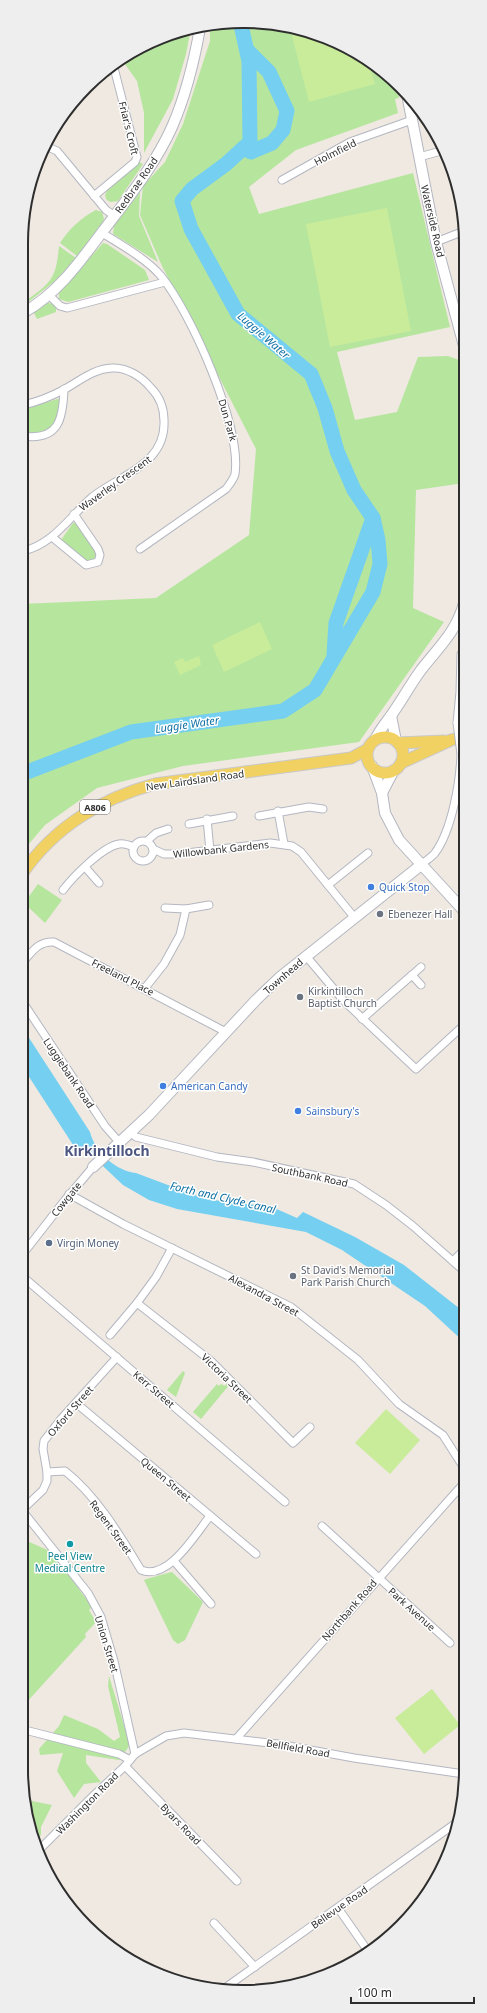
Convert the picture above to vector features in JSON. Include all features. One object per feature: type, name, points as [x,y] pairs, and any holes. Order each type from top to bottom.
[{"type":"main road","points":[[451,740],[398,766],[382,772],[371,765],[368,758],[368,749],[375,740],[386,737],[397,742],[451,740],[459,738]]},
{"type":"main road","points":[[397,742],[403,754],[398,766]]},
{"type":"main road","name":"New Lairdsland Road","points":[[28,867],[48,844],[72,822],[109,800],[136,789],[156,784],[351,758],[368,749]]},
{"type":"main road","name":"New Lairdsland Road","points":[[351,758],[371,765]]},
{"type":"street","name":"Redbrae Road","points":[[28,310],[49,295],[67,279],[115,216],[155,159],[171,128],[184,95],[199,32]]},
{"type":"street","name":"Friar's Croft","points":[[94,196],[135,162],[137,157],[115,71]]},
{"type":"street","name":"Waterside Road","points":[[409,105],[436,242],[459,327]]},
{"type":"street","name":"Holmfield","points":[[282,180],[350,142],[412,120]]},
{"type":"street","points":[[50,148],[57,151],[106,210],[115,216]]},
{"type":"street","points":[[419,157],[439,152]]},
{"type":"street","name":"Dun Park","points":[[102,233],[132,252],[161,276],[165,282],[191,325],[217,382],[235,447],[235,475],[226,489],[140,548]]},
{"type":"street","points":[[436,242],[459,233]]},
{"type":"street","points":[[49,295],[60,306],[67,308],[165,282]]},
{"type":"street","name":"Waverley Crescent","points":[[28,403],[64,389],[95,371],[113,368],[129,372],[143,378],[161,402],[165,430],[161,443],[153,456],[142,466],[93,497],[52,537],[34,549],[28,550]]},
{"type":"street","points":[[28,437],[54,430],[58,426],[64,411],[64,389]]},
{"type":"street","name":"Waverley Crescent","points":[[52,537],[86,565],[98,562],[100,555],[98,549],[74,514]]},
{"type":"street","points":[[375,740],[381,727],[391,716],[413,681],[448,638],[459,617]]},
{"type":"street","points":[[459,703],[457,724],[459,736]]},
{"type":"street","points":[[391,716],[397,742]]},
{"type":"street","points":[[371,765],[382,793],[385,813],[392,828],[404,847],[459,906]]},
{"type":"street","points":[[382,793],[398,766]]},
{"type":"street","points":[[421,865],[435,853],[445,831],[459,782]]},
{"type":"street","points":[[259,816],[278,811],[309,807],[323,809]]},
{"type":"street","points":[[278,811],[284,844]]},
{"type":"street","points":[[189,824],[207,819],[233,816]]},
{"type":"street","points":[[207,819],[210,851]]},
{"type":"street","points":[[147,842],[153,849],[150,858],[143,861],[135,856],[134,847],[138,842],[147,842],[156,833],[168,829]]},
{"type":"street","name":"Willowbank Gardens","points":[[153,849],[164,854],[210,851],[270,843],[292,846],[301,852],[354,917]]},
{"type":"street","points":[[64,890],[85,867],[112,846],[125,844],[134,847]]},
{"type":"street","points":[[328,885],[368,853]]},
{"type":"street","name":"Townhead","points":[[116,1145],[131,1133],[172,1091],[278,978],[421,865]]},
{"type":"street","points":[[85,867],[99,883]]},
{"type":"street","points":[[165,908],[186,909],[209,905]]},
{"type":"street","points":[[145,988],[164,964],[180,935],[186,909]]},
{"type":"street","name":"Freeland Place","points":[[28,956],[37,946],[46,942],[54,942],[145,988],[226,1032]]},
{"type":"street","points":[[306,956],[344,1001],[413,1067],[418,1068],[459,1030]]},
{"type":"street","points":[[362,1019],[421,967]]},
{"type":"street","points":[[412,975],[421,985]]},
{"type":"street","name":"Luggiebank Road","points":[[28,1010],[116,1145]]},
{"type":"street","name":"Southbank Road","points":[[131,1133],[136,1138],[217,1157],[253,1162],[354,1184],[386,1204],[459,1266]]},
{"type":"street","name":"Cowgate","points":[[28,1247],[69,1194],[116,1145]]},
{"type":"street","name":"Alexandra Street","points":[[69,1194],[110,1217],[291,1307],[325,1332],[358,1360],[399,1404],[443,1435],[459,1460]]},
{"type":"street","points":[[110,1336],[156,1277],[172,1248]]},
{"type":"street","points":[[453,1261],[459,1255]]},
{"type":"street","name":"Kerr Street","points":[[28,1281],[285,1502]]},
{"type":"street","name":"Victoria Street","points":[[137,1303],[211,1360],[293,1443],[310,1427]]},
{"type":"street","name":"Oxford Street","points":[[28,1504],[43,1490],[47,1472],[43,1449],[44,1441],[61,1419],[117,1357]]},
{"type":"street","name":"Queen Street","points":[[76,1403],[256,1554]]},
{"type":"street","name":"Regent Street","points":[[47,1472],[65,1471],[72,1476],[107,1518],[141,1570],[152,1573],[161,1570],[174,1561],[210,1516]]},
{"type":"street","name":"Northbank Road","points":[[236,1739],[459,1489]]},
{"type":"street","name":"Union Street","points":[[28,1518],[88,1593],[100,1617],[114,1661],[135,1754]]},
{"type":"street","name":"Park Avenue","points":[[322,1526],[450,1643]]},
{"type":"street","points":[[174,1561],[212,1604]]},
{"type":"street","points":[[28,1731],[119,1754],[130,1760]]},
{"type":"street","name":"Bellfield Road","points":[[135,1754],[166,1736],[184,1733],[278,1744],[354,1758],[459,1773]]},
{"type":"street","name":"Washington Road","points":[[42,1848],[92,1796],[125,1766],[135,1754]]},
{"type":"street","name":"Byars Road","points":[[125,1766],[237,1881]]},
{"type":"street","name":"Bellevue Road","points":[[229,1985],[452,1826]]},
{"type":"street","points":[[338,1908],[365,1947]]},
{"type":"street","points":[[214,1923],[255,1967]]},
{"type":"green space","points":[[229,28],[258,28],[299,35],[326,44],[363,64],[386,81],[398,93],[399,98],[395,99],[398,113],[296,150],[249,187],[259,214],[413,173],[450,327],[337,352],[355,420],[397,412],[418,357],[448,356],[459,360],[459,484],[416,490],[413,608],[444,622],[359,742],[183,766],[97,788],[45,825],[28,845],[28,604],[156,598],[249,535],[256,449],[162,266],[140,215],[143,186],[165,162],[183,124],[210,41],[210,31]]},
{"type":"green space","points":[[291,33],[326,44],[363,64],[371,70],[375,84],[309,102]]},
{"type":"green space","points":[[190,35],[186,54],[173,99],[144,153],[144,113],[137,81],[125,64],[161,44]]},
{"type":"green space","points":[[139,162],[143,164],[118,201],[110,202],[106,199],[105,195],[108,189]]},
{"type":"green space","points":[[140,192],[139,216],[158,262],[113,234],[114,225]]},
{"type":"green space","points":[[387,208],[411,331],[330,347],[306,224]]},
{"type":"green space","points":[[96,210],[102,212],[104,219],[77,256],[60,243],[76,224]]},
{"type":"green space","points":[[103,243],[107,244],[145,270],[149,280],[68,302],[59,299],[59,293]]},
{"type":"green space","points":[[59,246],[76,258],[55,281],[28,302],[28,299],[40,291],[50,280],[58,258]]},
{"type":"green space","points":[[46,302],[56,305],[56,312],[37,319],[33,311]]},
{"type":"green space","points":[[61,398],[56,427],[48,431],[28,434],[28,408]]},
{"type":"green space","points":[[73,523],[76,523],[97,553],[97,557],[93,562],[85,562],[61,540]]},
{"type":"green space","points":[[260,622],[272,649],[224,672],[212,645]]},
{"type":"green space","points":[[199,656],[201,665],[180,675],[174,662],[183,658],[185,662]]},
{"type":"green space","points":[[38,884],[62,900],[45,923],[28,907],[28,898]]},
{"type":"green space","points":[[183,1371],[185,1373],[176,1397],[167,1390]]},
{"type":"green space","points":[[227,1382],[230,1384],[201,1419],[193,1412],[217,1384],[219,1386],[221,1384],[225,1386]]},
{"type":"green space","points":[[386,1409],[420,1440],[390,1474],[355,1443]]},
{"type":"green space","points":[[28,1541],[52,1552],[92,1607],[89,1610],[96,1622],[85,1634],[86,1637],[28,1701]]},
{"type":"green space","points":[[172,1572],[203,1602],[185,1640],[178,1644],[173,1640],[144,1580]]},
{"type":"green space","points":[[109,1676],[130,1745],[119,1760],[86,1755],[86,1763],[101,1782],[84,1784],[74,1798],[57,1771],[63,1753],[40,1755],[39,1749],[59,1726],[64,1715],[98,1729],[114,1741],[120,1737],[108,1686]]},
{"type":"green space","points":[[432,1689],[459,1724],[459,1726],[424,1754],[395,1718]]},
{"type":"green space","points":[[30,1801],[52,1805],[41,1827],[41,1835],[39,1837]]},
{"type":"water","points":[[28,1036],[90,1132],[96,1147],[107,1159],[121,1169],[136,1173],[205,1199],[272,1207],[297,1218],[303,1212],[355,1237],[404,1265],[459,1308],[459,1337],[425,1306],[342,1250],[306,1232],[177,1209],[149,1200],[123,1185],[87,1151],[75,1148],[28,1075]]},
{"type":"waterway","name":"Luggie Water","points":[[28,772],[131,732],[283,711],[315,690],[373,592],[380,564],[378,540],[373,518],[354,490],[337,451],[325,408],[311,374],[238,314],[191,229],[182,201],[192,189],[226,164],[250,142],[249,61],[242,28]]},
{"type":"waterway","name":"Luggie Water","points":[[244,148],[251,152],[272,143],[283,130],[287,111],[269,72],[247,50]]},
{"type":"waterway","name":"Luggie Water","points":[[334,655],[336,623],[373,518]]},
{"type":"place","name":"Quick Stop","points":[[371,887]]},
{"type":"place","name":"Ebenezer Hall","points":[[380,914]]},
{"type":"place","name":"Kirkintilloch Baptist Church","points":[[300,997]]},
{"type":"place","name":"American Candy","points":[[163,1086]]},
{"type":"place","name":"Sainsbury's","points":[[298,1111]]},
{"type":"place","name":"Virgin Money","points":[[49,1243]]},
{"type":"place","name":"St David's Memorial Park Parish Church","points":[[293,1276]]},
{"type":"place","name":"Peel View Medical Centre","points":[[70,1544]]},
{"type":"district","name":"Kirkintilloch","points":[[107,1150]]},
{"type":"water label","name":"Forth and Clyde Canal","points":[[223,1197]]}]
